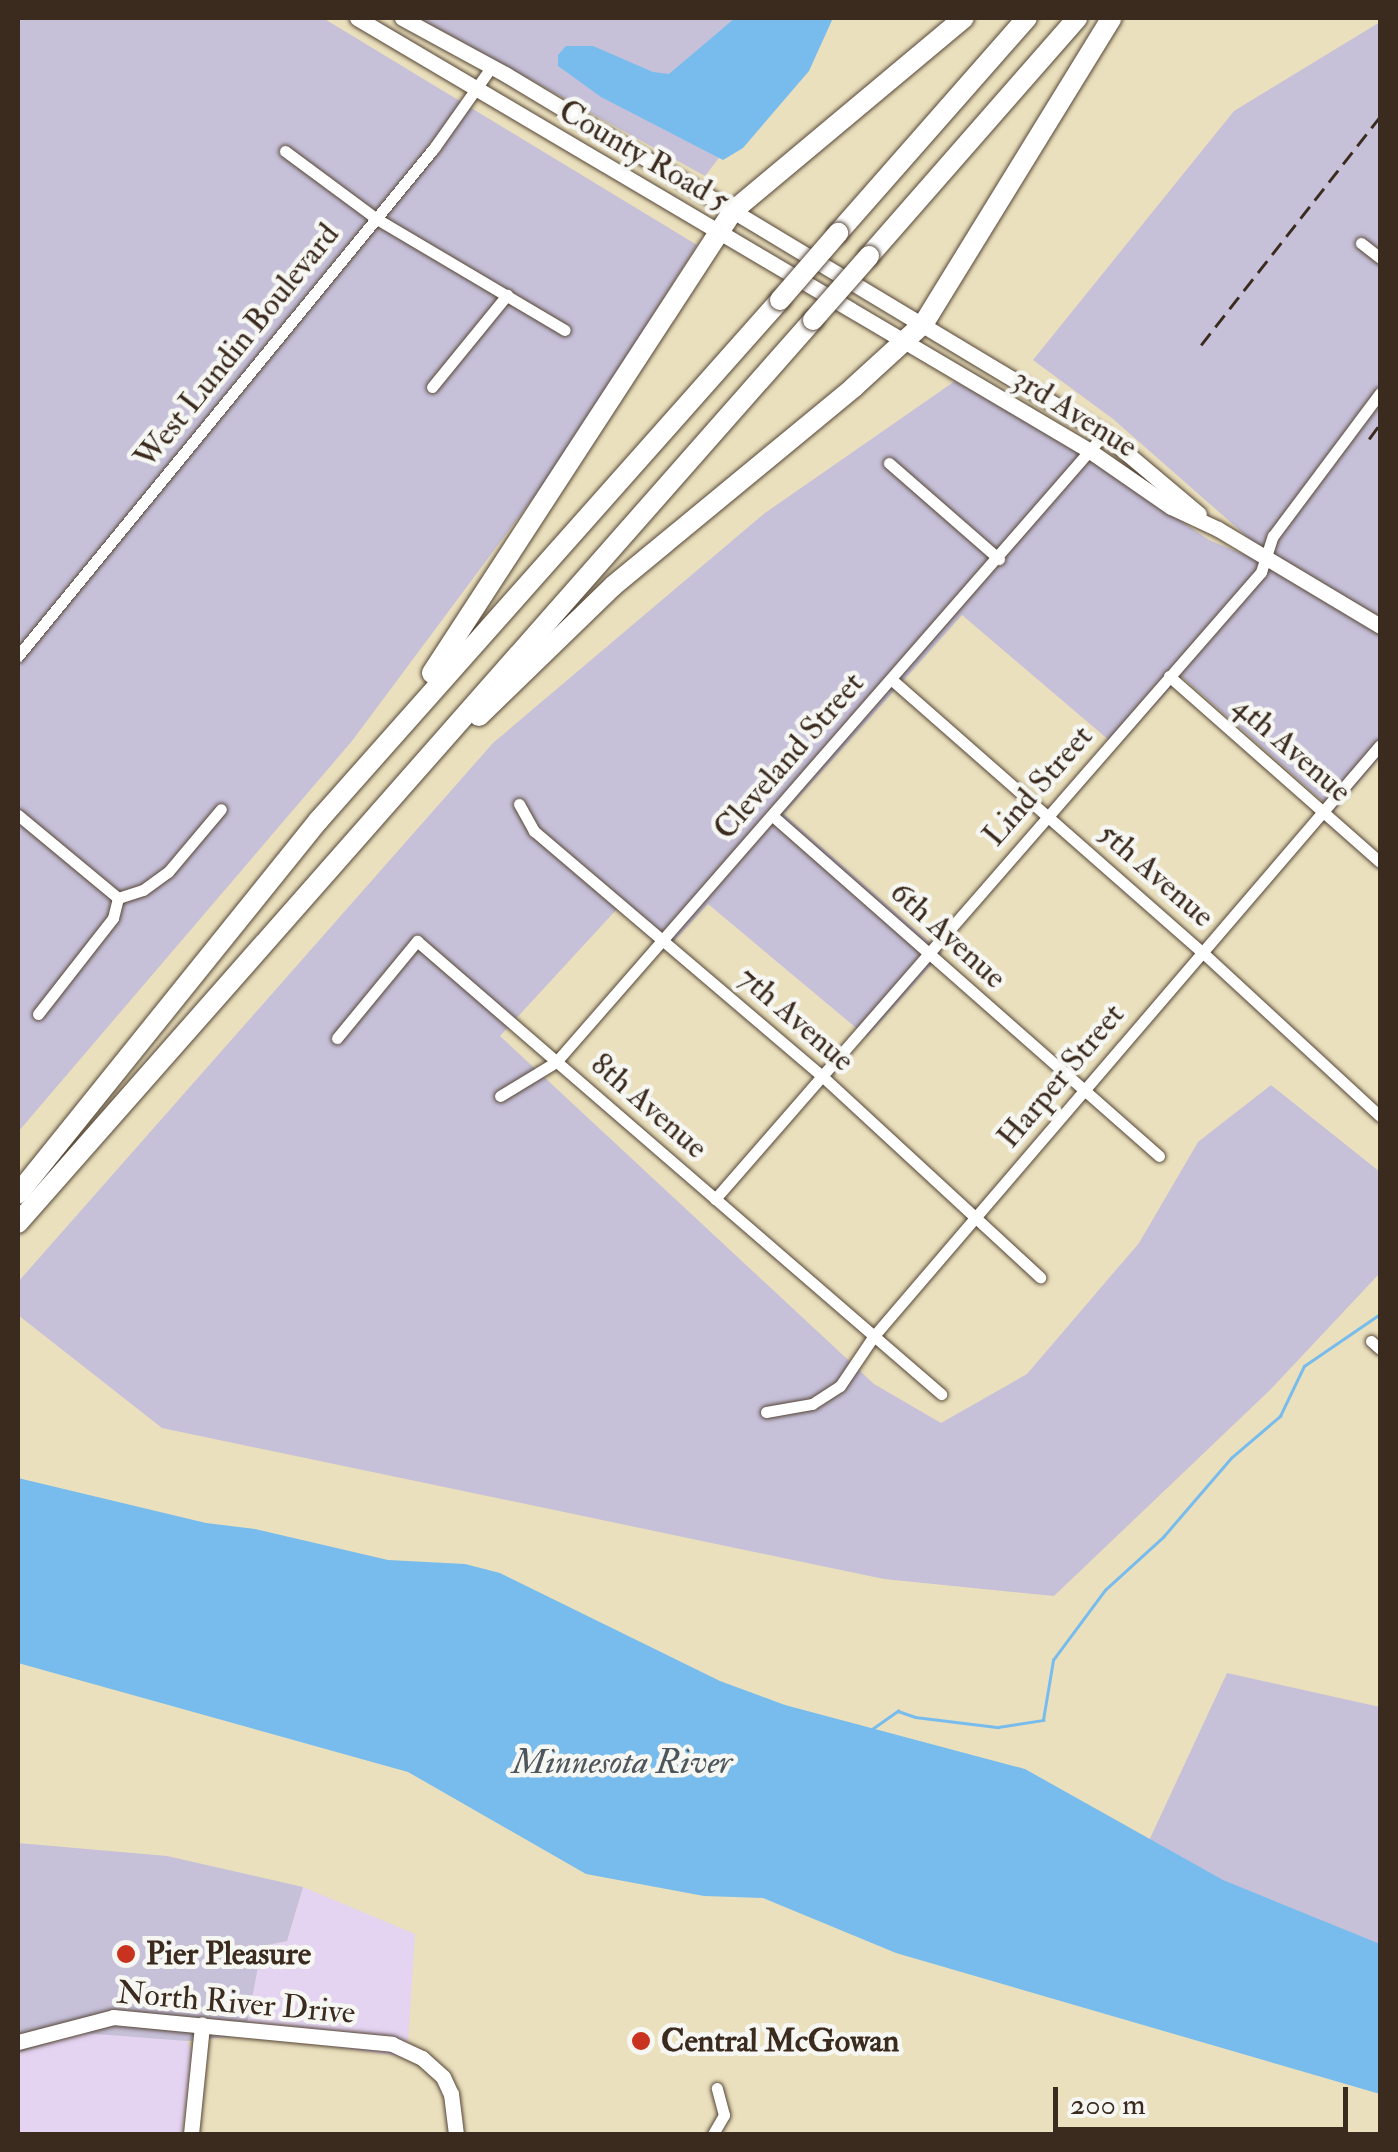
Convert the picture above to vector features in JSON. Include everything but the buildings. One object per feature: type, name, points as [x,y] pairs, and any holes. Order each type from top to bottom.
[{"type":"highway","points":[[18,1194],[318,822],[438,666],[733,211],[964,18]]},
{"type":"highway","points":[[318,822],[1027,18]]},
{"type":"highway","points":[[18,1223],[1077,18]]},
{"type":"highway","points":[[396,791],[613,586],[924,323],[1112,18]]},
{"type":"street","name":"County Road 5","points":[[356,18],[904,342]]},
{"type":"street","name":"County Road 5","points":[[402,18],[492,66],[924,323]]},
{"type":"street","name":"West Lundin Boulevard","points":[[18,656],[377,219],[492,66]]},
{"type":"street","points":[[285,151],[377,219],[564,330]]},
{"type":"street","points":[[1361,243],[1380,258]]},
{"type":"street","points":[[432,387],[507,295]]},
{"type":"street","name":"3rd Avenue","points":[[924,323],[1104,434],[1218,529]]},
{"type":"street","name":"3rd Avenue","points":[[904,342],[1090,451],[1170,507],[1218,529],[1380,626]]},
{"type":"street","name":"Lind Street","points":[[714,1199],[1261,572],[1273,536],[1380,393]]},
{"type":"street","name":"Cleveland Street","points":[[500,1096],[556,1062],[774,817],[1104,434]]},
{"type":"street","points":[[889,462],[999,558]]},
{"type":"street","name":"4th Avenue","points":[[1169,676],[1380,862]]},
{"type":"street","name":"5th Avenue","points":[[892,679],[1201,950],[1319,1064],[1380,1116]]},
{"type":"street","name":"Harper Street","points":[[766,1412],[812,1404],[840,1386],[873,1337],[1086,1094],[1201,950],[1380,745]]},
{"type":"street","name":"7th Avenue","points":[[519,804],[534,830],[822,1076],[1040,1277]]},
{"type":"street","points":[[118,898],[143,890],[168,872],[221,808]]},
{"type":"street","points":[[18,815],[118,898]]},
{"type":"street","name":"6th Avenue","points":[[774,817],[1159,1156]]},
{"type":"street","points":[[38,1014],[114,918],[118,898]]},
{"type":"street","name":"8th Avenue","points":[[337,1038],[417,941],[941,1394]]},
{"type":"street","name":"North River Drive","points":[[18,2042],[113,2017],[392,2044],[422,2058],[442,2077],[452,2094],[456,2134]]},
{"type":"street","points":[[191,2134],[202,2025]]},
{"type":"street","points":[[713,2134],[724,2115],[717,2088]]},
{"type":"shaded area","points":[[18,18],[323,18],[697,245],[562,459],[352,741],[18,1132]]},
{"type":"shaded area","points":[[419,18],[826,18],[705,176]]},
{"type":"shaded area","points":[[1380,22],[1380,617],[1252,541],[1113,419],[1033,360],[1234,111]]},
{"type":"shaded area","points":[[955,381],[1077,450],[1209,540],[1250,557],[1380,633],[1380,757],[1334,811],[1181,676],[1117,747],[962,615],[784,814],[942,953],[867,1037],[708,904],[665,951],[617,909],[500,1036],[874,1384],[941,1423],[1027,1374],[1139,1243],[1198,1142],[1271,1085],[1380,1172],[1380,1273],[1270,1390],[1054,1596],[884,1579],[162,1428],[18,1315],[18,1282],[493,743],[765,513]]},
{"type":"shaded area","points":[[1227,1673],[1380,1707],[1380,1993],[1140,1860]]},
{"type":"shaded area","points":[[18,1843],[167,1856],[303,1887],[287,1941],[262,1946],[245,2035],[187,2041],[83,2033],[18,2053]]},
{"type":"shaded area","points":[[303,1887],[415,1934],[407,2057],[245,2035],[262,1946],[287,1941]]},
{"type":"shaded area","points":[[110,2032],[187,2041],[192,2050],[182,2134],[18,2134],[18,2053],[83,2033]]},
{"type":"water","points":[[735,18],[833,18],[809,71],[743,148],[723,160],[601,97],[558,66],[558,55],[566,46],[593,46],[653,72],[669,74]]},
{"type":"water","name":"Minnesota River","points":[[18,1478],[206,1523],[255,1529],[388,1560],[465,1564],[500,1573],[720,1681],[785,1705],[1025,1769],[1223,1880],[1380,1944],[1380,2094],[896,1953],[763,1898],[704,1896],[586,1874],[408,1772],[18,1663]]},
{"type":"waterway","points":[[872,1729],[898,1711],[915,1717],[998,1727],[1043,1720],[1053,1660],[1105,1590],[1163,1537],[1231,1458],[1280,1416],[1304,1366],[1380,1314]]},
{"type":"railway","points":[[1201,345],[1380,117]]},
{"type":"railway","points":[[1369,439],[1380,424]]},
{"type":"place","name":"Pier Pleasure","points":[[126,1954]]},
{"type":"place","name":"Central McGowan","points":[[641,2041]]}]
